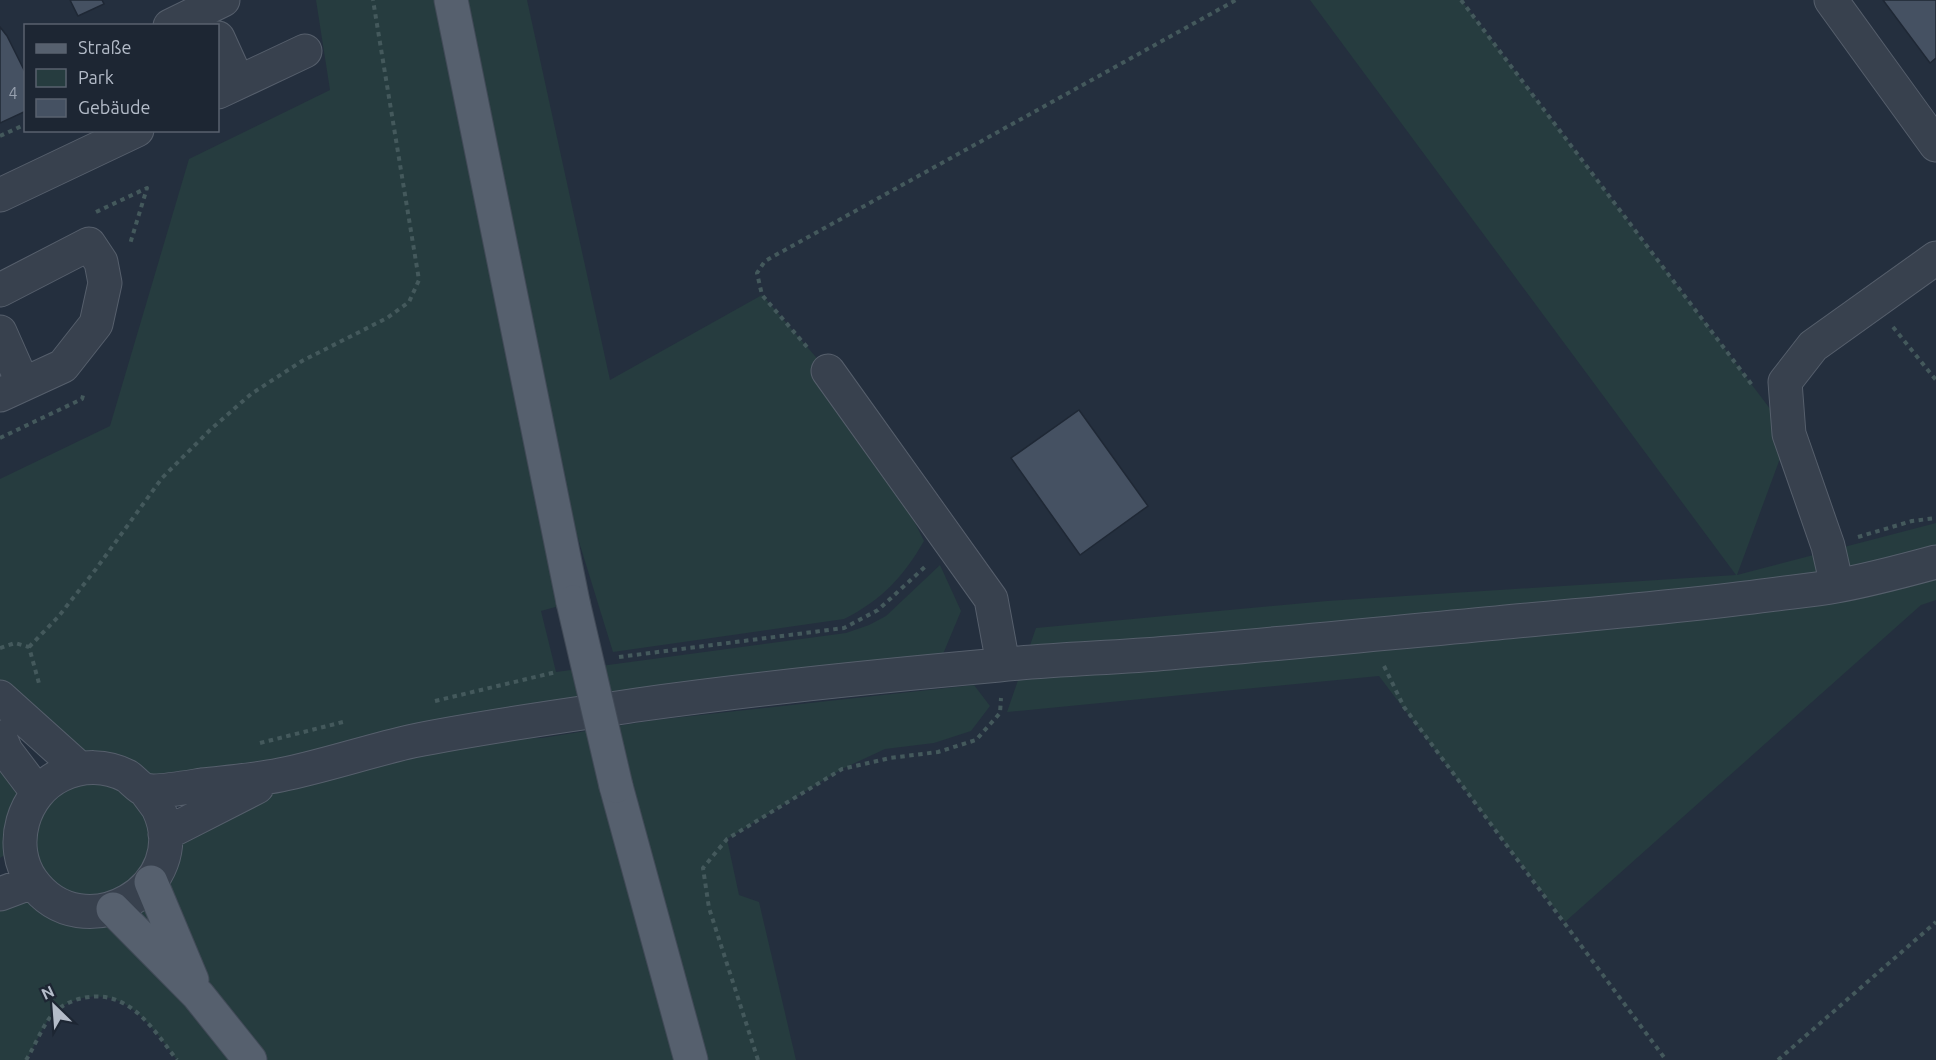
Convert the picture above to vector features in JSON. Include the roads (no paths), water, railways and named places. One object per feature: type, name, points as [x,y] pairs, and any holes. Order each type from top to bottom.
[{"type":"main road","points":[[451,0],[573,602],[616,786],[691,1060]]},
{"type":"main road","points":[[151,882],[198,996]]},
{"type":"main road","points":[[113,909],[198,996],[250,1060]]},
{"type":"street","points":[[1831,0],[1936,145]]},
{"type":"street","points":[[181,24],[214,18]]},
{"type":"street","points":[[219,43],[228,87],[305,51]]},
{"type":"street","points":[[0,195],[133,132]]},
{"type":"street","points":[[0,290],[89,244],[101,262],[105,283],[96,324],[63,366],[11,390],[0,332]]},
{"type":"street","points":[[1837,586],[1828,546],[1789,434],[1785,382],[1813,346],[1934,264]]},
{"type":"street","points":[[828,371],[991,599],[1003,664]]},
{"type":"street","points":[[145,790],[174,789],[280,775],[413,741],[541,719],[699,696],[1003,664],[1166,653],[1717,602],[1837,586],[1936,562]]},
{"type":"street","points":[[0,697],[79,768]]},
{"type":"street","points":[[0,737],[6,751],[37,792]]},
{"type":"street","points":[[79,768],[103,768],[126,776],[145,790],[159,810],[165,834],[160,867],[151,882],[134,899],[113,909],[91,912],[69,909],[49,898],[32,882],[24,864],[10,851],[27,808],[37,792],[56,777],[79,768]]},
{"type":"street","points":[[165,834],[280,775]]},
{"type":"street","points":[[0,894],[32,882]]}]
